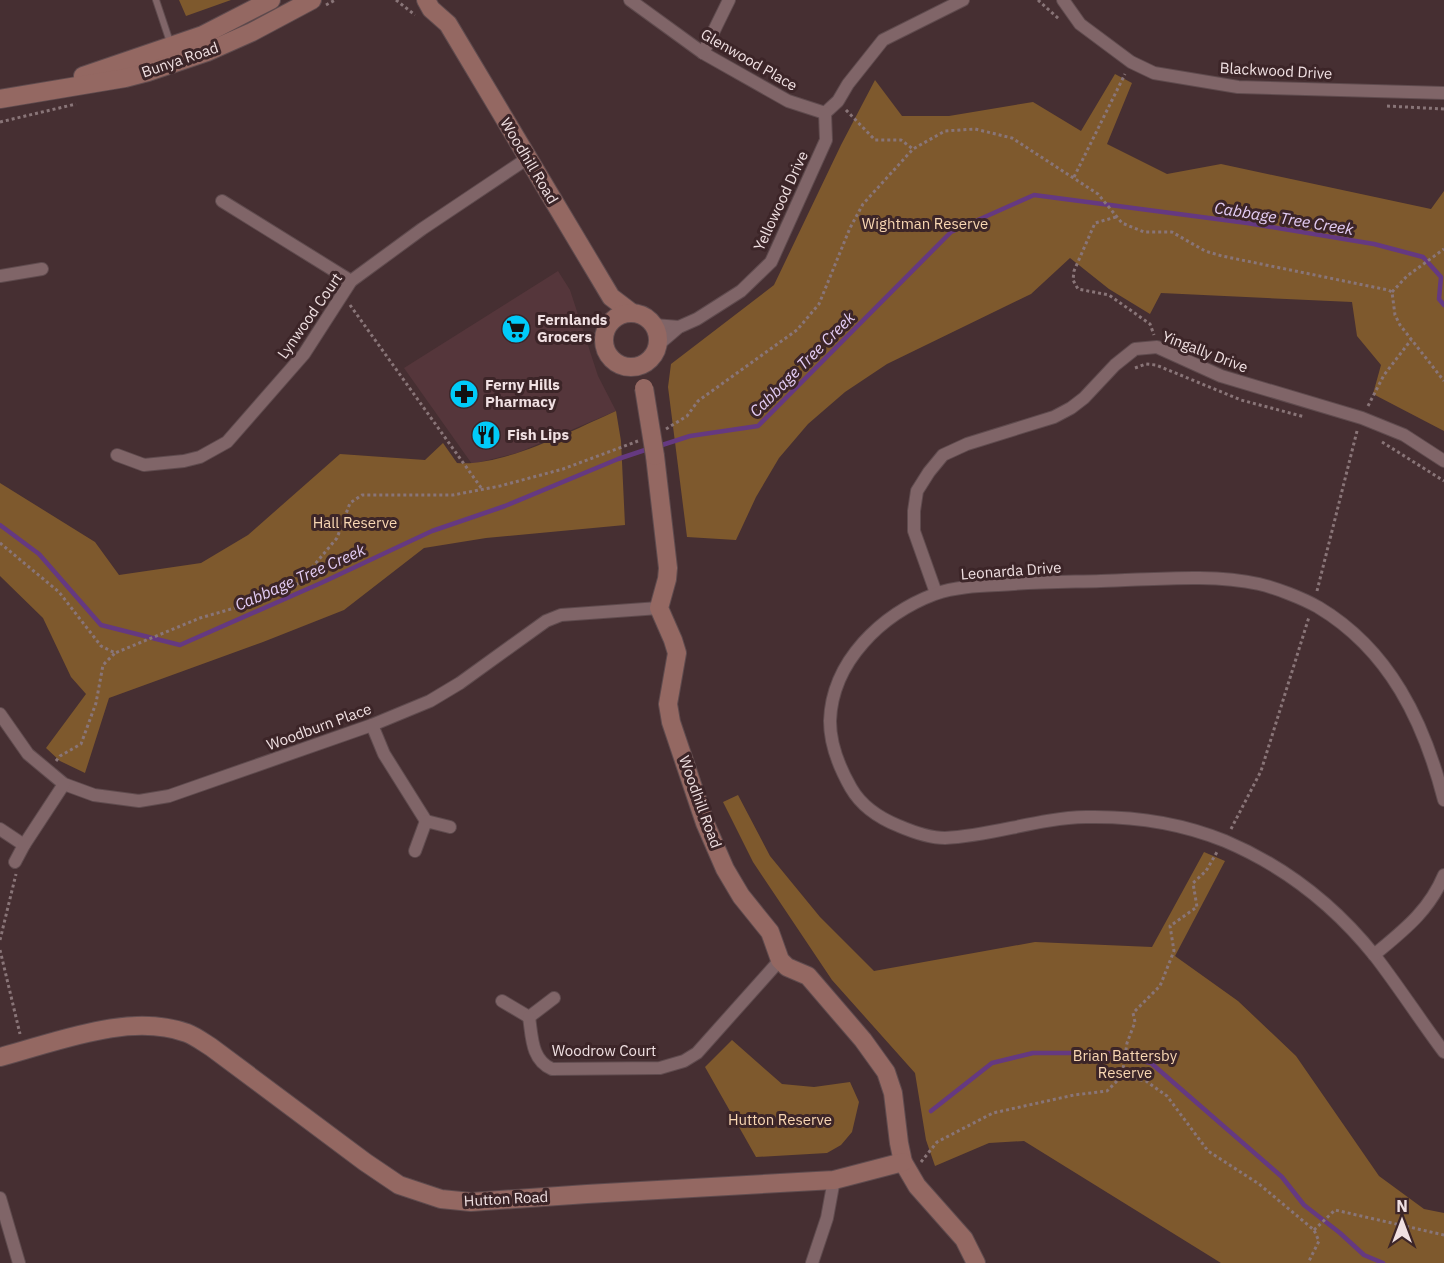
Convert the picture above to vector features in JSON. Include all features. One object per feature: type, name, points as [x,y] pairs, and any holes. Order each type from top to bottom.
[{"type":"street","name":"Bunya Road","points":[[0,99],[125,78],[175,54],[213,30],[271,0]]},
{"type":"street","name":"Bunya Road","points":[[175,54],[207,52],[252,32],[312,0]]},
{"type":"street","name":"Woodhill Road","points":[[426,0],[431,9],[448,24]]},
{"type":"street","name":"Woodhill Road","points":[[441,0],[448,24],[611,297],[632,313],[640,315],[654,325]]},
{"type":"street","name":"Glenwood Place","points":[[630,0],[703,53],[788,101],[825,114]]},
{"type":"street","points":[[703,53],[729,0]]},
{"type":"street","points":[[825,114],[838,101],[848,84],[883,40],[963,0]]},
{"type":"street","name":"Blackwood Drive","points":[[1063,0],[1080,24],[1131,62],[1155,73],[1238,87],[1444,93]]},
{"type":"street","name":"Yellowood Drive","points":[[658,345],[679,327],[697,319],[741,291],[771,262],[826,140],[825,114]]},
{"type":"street","name":"Lynwood Court","points":[[117,455],[144,465],[184,461],[200,457],[227,442],[304,354],[351,281],[422,229],[528,158]]},
{"type":"street","points":[[222,201],[351,281]]},
{"type":"street","points":[[0,276],[42,269]]},
{"type":"street","name":"Woodhill Road","points":[[611,297],[613,320],[605,331],[606,352],[616,363],[638,366],[644,388],[655,456],[668,568],[658,608],[677,653],[668,697],[671,722],[705,823],[725,869],[741,896],[770,932],[780,960]]},
{"type":"street","points":[[613,320],[632,313]]},
{"type":"street","points":[[654,325],[679,327]]},
{"type":"street","points":[[638,366],[652,359],[658,345],[654,325]]},
{"type":"street","name":"Yingally Drive","points":[[936,593],[914,531],[914,511],[917,491],[943,455],[966,444],[1054,417],[1084,398],[1115,365],[1135,349],[1157,346],[1221,376],[1336,409],[1404,435],[1444,461]]},
{"type":"street","name":"Leonarda Drive","points":[[1444,800],[1419,727],[1392,675],[1361,640],[1335,619],[1313,604],[1259,584],[1216,579],[1013,584],[966,587],[936,593],[882,624],[850,659],[839,677],[830,721],[833,749],[841,770],[854,793],[868,809],[885,821],[914,833],[942,838],[1082,817],[1120,817],[1156,821],[1192,830],[1224,841],[1279,868],[1317,896],[1344,921],[1374,955],[1444,1052]]},
{"type":"street","name":"Woodburn Place","points":[[0,714],[28,754],[64,784],[94,795],[139,801],[169,796],[430,701],[460,683],[546,621],[561,615],[658,608]]},
{"type":"street","points":[[372,724],[384,754],[426,821],[450,827]]},
{"type":"street","points":[[15,862],[64,784]]},
{"type":"street","points":[[415,851],[426,821]]},
{"type":"street","points":[[0,829],[24,845]]},
{"type":"street","points":[[1374,955],[1422,913],[1436,894],[1444,875]]},
{"type":"street","points":[[780,960],[787,967],[808,976],[863,1040],[886,1072],[893,1094],[898,1143],[903,1162],[917,1186],[964,1239],[976,1263]]},
{"type":"street","name":"Woodrow Court","points":[[529,1017],[535,1055],[543,1065],[552,1069],[660,1068],[684,1061],[697,1053],[780,960]]},
{"type":"street","points":[[502,1001],[529,1017],[554,998]]},
{"type":"street","name":"Hutton Road","points":[[0,1057],[105,1029],[166,1028],[188,1034],[211,1047],[399,1185],[441,1199],[471,1202],[834,1180],[903,1162]]},
{"type":"street","points":[[812,1263],[827,1218],[834,1180]]},
{"type":"street","points":[[0,1198],[19,1263]]},
{"type":"lane","points":[[156,0],[175,54]]},
{"type":"path","points":[[396,0],[416,16]]},
{"type":"path","points":[[1074,177],[1125,73]]},
{"type":"path","points":[[838,101],[875,140],[901,141],[913,149]]},
{"type":"path","points":[[1098,194],[1122,223],[1144,231],[1172,232],[1205,251],[1392,292]]},
{"type":"path","points":[[1116,217],[1095,223],[1074,271],[1073,280],[1078,288],[1109,295],[1150,324],[1157,346]]},
{"type":"path","points":[[1392,292],[1407,276],[1444,249]]},
{"type":"path","points":[[1392,292],[1395,315],[1411,340],[1444,381]]},
{"type":"path","points":[[342,294],[482,489]]},
{"type":"path","points":[[1366,410],[1384,375],[1411,340]]},
{"type":"path","points":[[1132,369],[1146,364],[1156,365],[1241,400],[1312,418]]},
{"type":"path","points":[[1348,428],[1364,434]]},
{"type":"path","points":[[1316,596],[1357,431]]},
{"type":"path","points":[[1379,441],[1444,481]]},
{"type":"path","points":[[0,543],[59,592],[101,646],[115,653]]},
{"type":"path","points":[[1231,829],[1261,771],[1310,614]]},
{"type":"path","points":[[47,772],[60,756],[81,744],[96,703],[103,665],[115,653],[165,633]]},
{"type":"path","points":[[921,1162],[938,1142],[993,1113],[1074,1095],[1107,1091],[1122,1076],[1128,1043],[1135,1022],[1133,1012],[1160,986],[1174,951],[1170,926],[1197,907],[1192,883],[1206,871],[1217,852]]},
{"type":"path","points":[[0,940],[17,870],[15,862]]},
{"type":"path","points":[[0,950],[24,1051]]},
{"type":"path","points":[[1122,1076],[1146,1081],[1167,1096],[1208,1151],[1259,1184],[1314,1230],[1319,1241],[1308,1263]]},
{"type":"path","points":[[1314,1230],[1335,1209],[1444,1235]]},
{"type":"shaded area","points":[[558,271],[570,290],[598,376],[616,411],[517,453],[472,464],[404,368]]},
{"type":"green space","points":[[179,0],[231,0],[186,16]]},
{"type":"green space","name":"Wightman Reserve","points":[[1115,74],[1132,83],[1107,144],[1167,174],[1221,164],[1431,209],[1444,191],[1444,431],[1373,394],[1381,365],[1357,336],[1352,302],[1161,293],[1150,314],[1109,289],[1070,258],[1031,294],[887,364],[845,392],[808,424],[779,458],[756,497],[736,540],[687,537],[668,387],[671,364],[774,285],[875,80],[902,116],[949,116],[1033,102],[1081,131]]},
{"type":"green space","name":"Hall Reserve","points":[[616,411],[621,441],[625,525],[486,538],[424,548],[344,610],[109,698],[85,773],[60,761],[46,748],[86,694],[71,677],[43,618],[0,576],[0,483],[95,542],[119,575],[201,563],[248,535],[340,454],[425,460],[443,443],[457,463],[475,463],[538,446]]},
{"type":"green space","name":"Brian Battersby Reserve","points":[[738,795],[770,856],[820,917],[874,971],[1035,942],[1152,947],[1204,852],[1225,861],[1175,956],[1238,1001],[1296,1056],[1379,1176],[1424,1209],[1444,1213],[1444,1263],[1221,1263],[1024,1141],[989,1143],[935,1166],[926,1140],[915,1073],[832,980],[753,862],[723,802]]},
{"type":"green space","name":"Hutton Reserve","points":[[732,1040],[782,1084],[814,1087],[850,1082],[859,1102],[852,1132],[841,1145],[827,1153],[756,1157],[705,1067]]},
{"type":"waterway","name":"Cabbage Tree Creek","points":[[659,446],[690,436],[758,426],[951,232],[1034,195],[1247,223],[1374,244],[1423,257],[1441,277],[1439,299],[1444,305]]},
{"type":"waterway","name":"Cabbage Tree Creek","points":[[0,525],[39,554],[101,625],[180,645],[432,531],[505,506],[618,459],[648,449]]},
{"type":"waterway","points":[[931,1111],[992,1063],[1033,1053],[1107,1053],[1151,1063],[1282,1177],[1304,1205],[1364,1255],[1383,1263]]},
{"type":"place","name":"Fernlands Grocers","points":[[516,329]]},
{"type":"place","name":"Ferny Hills Pharmacy","points":[[464,394]]},
{"type":"place","name":"Fish Lips","points":[[486,435]]}]
